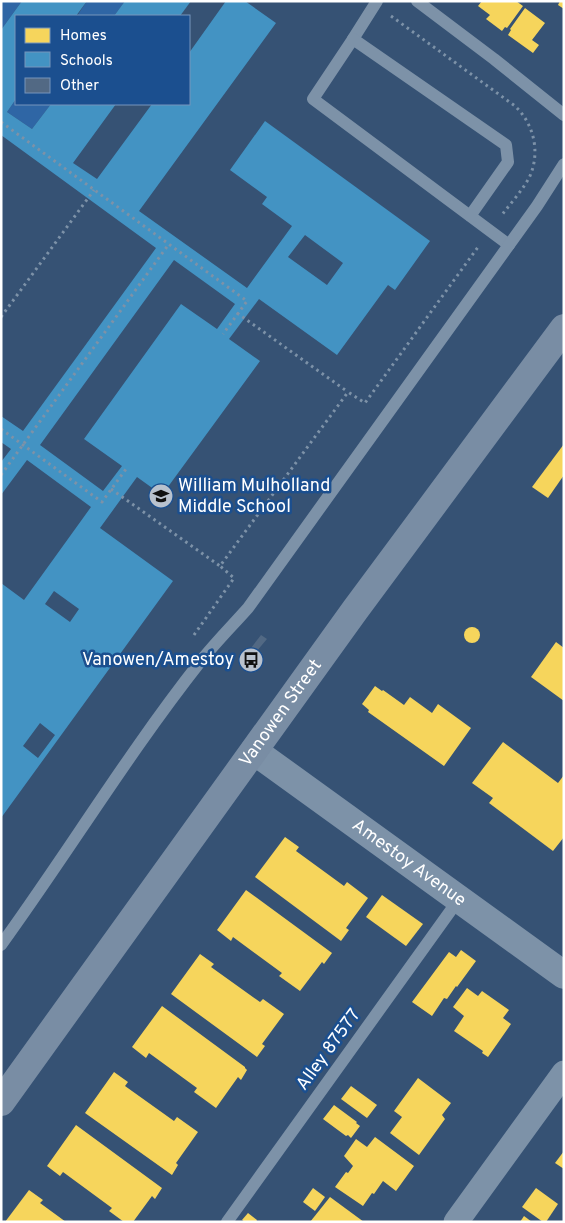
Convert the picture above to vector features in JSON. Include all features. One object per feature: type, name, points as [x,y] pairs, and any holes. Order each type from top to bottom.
[{"type":"main road","name":"Vanowen Street","points":[[1,1102],[355,610],[564,328]]},
{"type":"street","name":"Amestoy Avenue","points":[[254,751],[564,975]]},
{"type":"street","points":[[456,1222],[564,1073]]},
{"type":"lane","points":[[417,1],[564,115]]},
{"type":"lane","points":[[376,3],[313,99],[510,245]]},
{"type":"lane","points":[[353,38],[506,145],[508,162],[470,216]]},
{"type":"lane","points":[[1,945],[136,749],[199,664],[248,608],[538,206],[564,164]]},
{"type":"lane","name":"Alley 87577","points":[[227,1222],[459,899]]},
{"type":"path","points":[[237,313],[365,403],[529,178],[534,162],[535,142],[524,115],[515,106],[376,3]]},
{"type":"path","points":[[1,122],[247,300],[223,334]]},
{"type":"path","points":[[1,317],[94,190]]},
{"type":"path","points":[[1,475],[169,244]]},
{"type":"path","points":[[220,566],[348,392]]},
{"type":"path","points":[[1,429],[102,502],[126,469]]},
{"type":"path","points":[[111,489],[220,566],[234,578],[188,643]]},
{"type":"shaded area","points":[[1,1],[22,1],[1,30]]},
{"type":"shaded area","points":[[87,1],[125,1],[115,15],[78,15]]},
{"type":"shaded area","points":[[15,100],[15,105],[50,105],[32,129],[7,112]]},
{"type":"building: Homes","points":[[482,1],[516,1],[523,6],[507,28],[505,27],[502,31],[486,19],[490,15],[478,6]]},
{"type":"building: Homes","points":[[560,1],[564,1],[564,9],[558,5]]},
{"type":"building: Homes","points":[[525,8],[545,23],[532,40],[539,45],[533,53],[508,35],[510,29]]},
{"type":"building: Homes","points":[[564,444],[564,475],[548,498],[532,487]]},
{"type":"building: Homes","points":[[472,627],[480,635],[472,643],[464,635]]},
{"type":"building: Homes","points":[[556,642],[564,648],[564,701],[531,677]]},
{"type":"building: Homes","points":[[375,686],[404,705],[410,697],[432,713],[438,704],[471,728],[444,766],[368,712],[369,710],[362,704]]},
{"type":"building: Homes","points":[[503,742],[558,783],[564,775],[564,837],[553,851],[489,803],[493,798],[472,783]]},
{"type":"building: Homes","points":[[285,837],[299,847],[296,851],[344,886],[347,882],[368,898],[346,928],[349,930],[341,941],[255,877]]},
{"type":"building: Homes","points":[[246,890],[332,953],[324,964],[322,962],[300,991],[279,976],[282,973],[233,937],[231,941],[217,930]]},
{"type":"building: Homes","points":[[382,895],[423,924],[406,946],[366,917]]},
{"type":"building: Homes","points":[[461,950],[476,961],[447,999],[444,998],[432,1016],[412,1002],[449,952],[456,957]]},
{"type":"building: Homes","points":[[200,954],[214,964],[211,967],[260,1002],[263,999],[284,1014],[262,1044],[265,1046],[257,1057],[171,994]]},
{"type":"building: Homes","points":[[467,988],[478,996],[482,991],[509,1010],[503,1018],[511,1024],[488,1057],[482,1053],[483,1051],[454,1031],[464,1016],[453,1007]]},
{"type":"building: Homes","points":[[162,1006],[247,1070],[241,1080],[238,1077],[216,1108],[194,1092],[197,1088],[149,1053],[146,1058],[132,1047]]},
{"type":"building: Homes","points":[[114,1072],[128,1082],[125,1086],[174,1121],[177,1117],[198,1132],[176,1163],[178,1165],[172,1175],[85,1113]]},
{"type":"building: Homes","points":[[418,1078],[451,1103],[442,1115],[445,1119],[419,1155],[390,1133],[402,1117],[394,1111]]},
{"type":"building: Homes","points":[[351,1086],[377,1105],[367,1118],[341,1099]]},
{"type":"building: Homes","points":[[334,1105],[360,1126],[351,1138],[323,1119]]},
{"type":"building: Homes","points":[[76,1125],[162,1188],[155,1199],[152,1196],[133,1222],[124,1222],[109,1211],[112,1208],[63,1172],[60,1176],[47,1166]]},
{"type":"building: Homes","points":[[375,1137],[414,1166],[396,1191],[383,1181],[363,1206],[335,1187],[353,1166],[344,1156],[356,1139],[367,1147]]},
{"type":"building: Homes","points":[[564,1151],[564,1169],[555,1163]]},
{"type":"building: Homes","points":[[313,1188],[325,1197],[315,1211],[303,1202]]},
{"type":"building: Homes","points":[[536,1188],[558,1204],[546,1222],[543,1222],[522,1207]]},
{"type":"building: Homes","points":[[29,1190],[43,1200],[40,1203],[66,1222],[5,1222]]},
{"type":"building: Homes","points":[[330,1197],[364,1222],[310,1222]]},
{"type":"building: Homes","points":[[248,1213],[257,1220],[256,1222],[245,1222],[242,1220]]},
{"type":"building: Homes","points":[[524,1216],[532,1222],[520,1222]]},
{"type":"building: Schools","points":[[22,1],[87,1],[77,15],[15,15],[15,100],[7,112],[32,129],[50,105],[115,105],[73,163],[97,179],[151,105],[190,105],[190,52],[226,1],[245,1],[276,23],[139,211],[247,288],[292,226],[262,204],[267,197],[230,170],[265,121],[430,241],[395,290],[388,285],[337,355],[259,299],[229,339],[260,361],[162,495],[137,477],[100,528],[173,581],[1,818],[1,583],[24,600],[91,507],[27,460],[1,495],[1,462],[11,449],[1,442],[1,416],[23,431],[156,248],[1,135],[1,30]],"holes":[[[305,235],[343,263],[327,285],[288,257]],[[174,260],[235,304],[217,329],[181,304],[84,439],[122,466],[103,491],[40,445]],[[54,591],[79,609],[70,622],[45,604]],[[40,723],[55,735],[38,758],[23,746]]]},
{"type":"building: Schools","points":[[125,1],[191,1],[181,15],[115,15]]},
{"type":"building: Other","points":[[261,635],[267,639],[256,652],[251,648]]},
{"type":"place","name":"William Mulholland Middle School","points":[[161,496]]},
{"type":"place","name":"Vanowen/Amestoy","points":[[251,660]]}]
